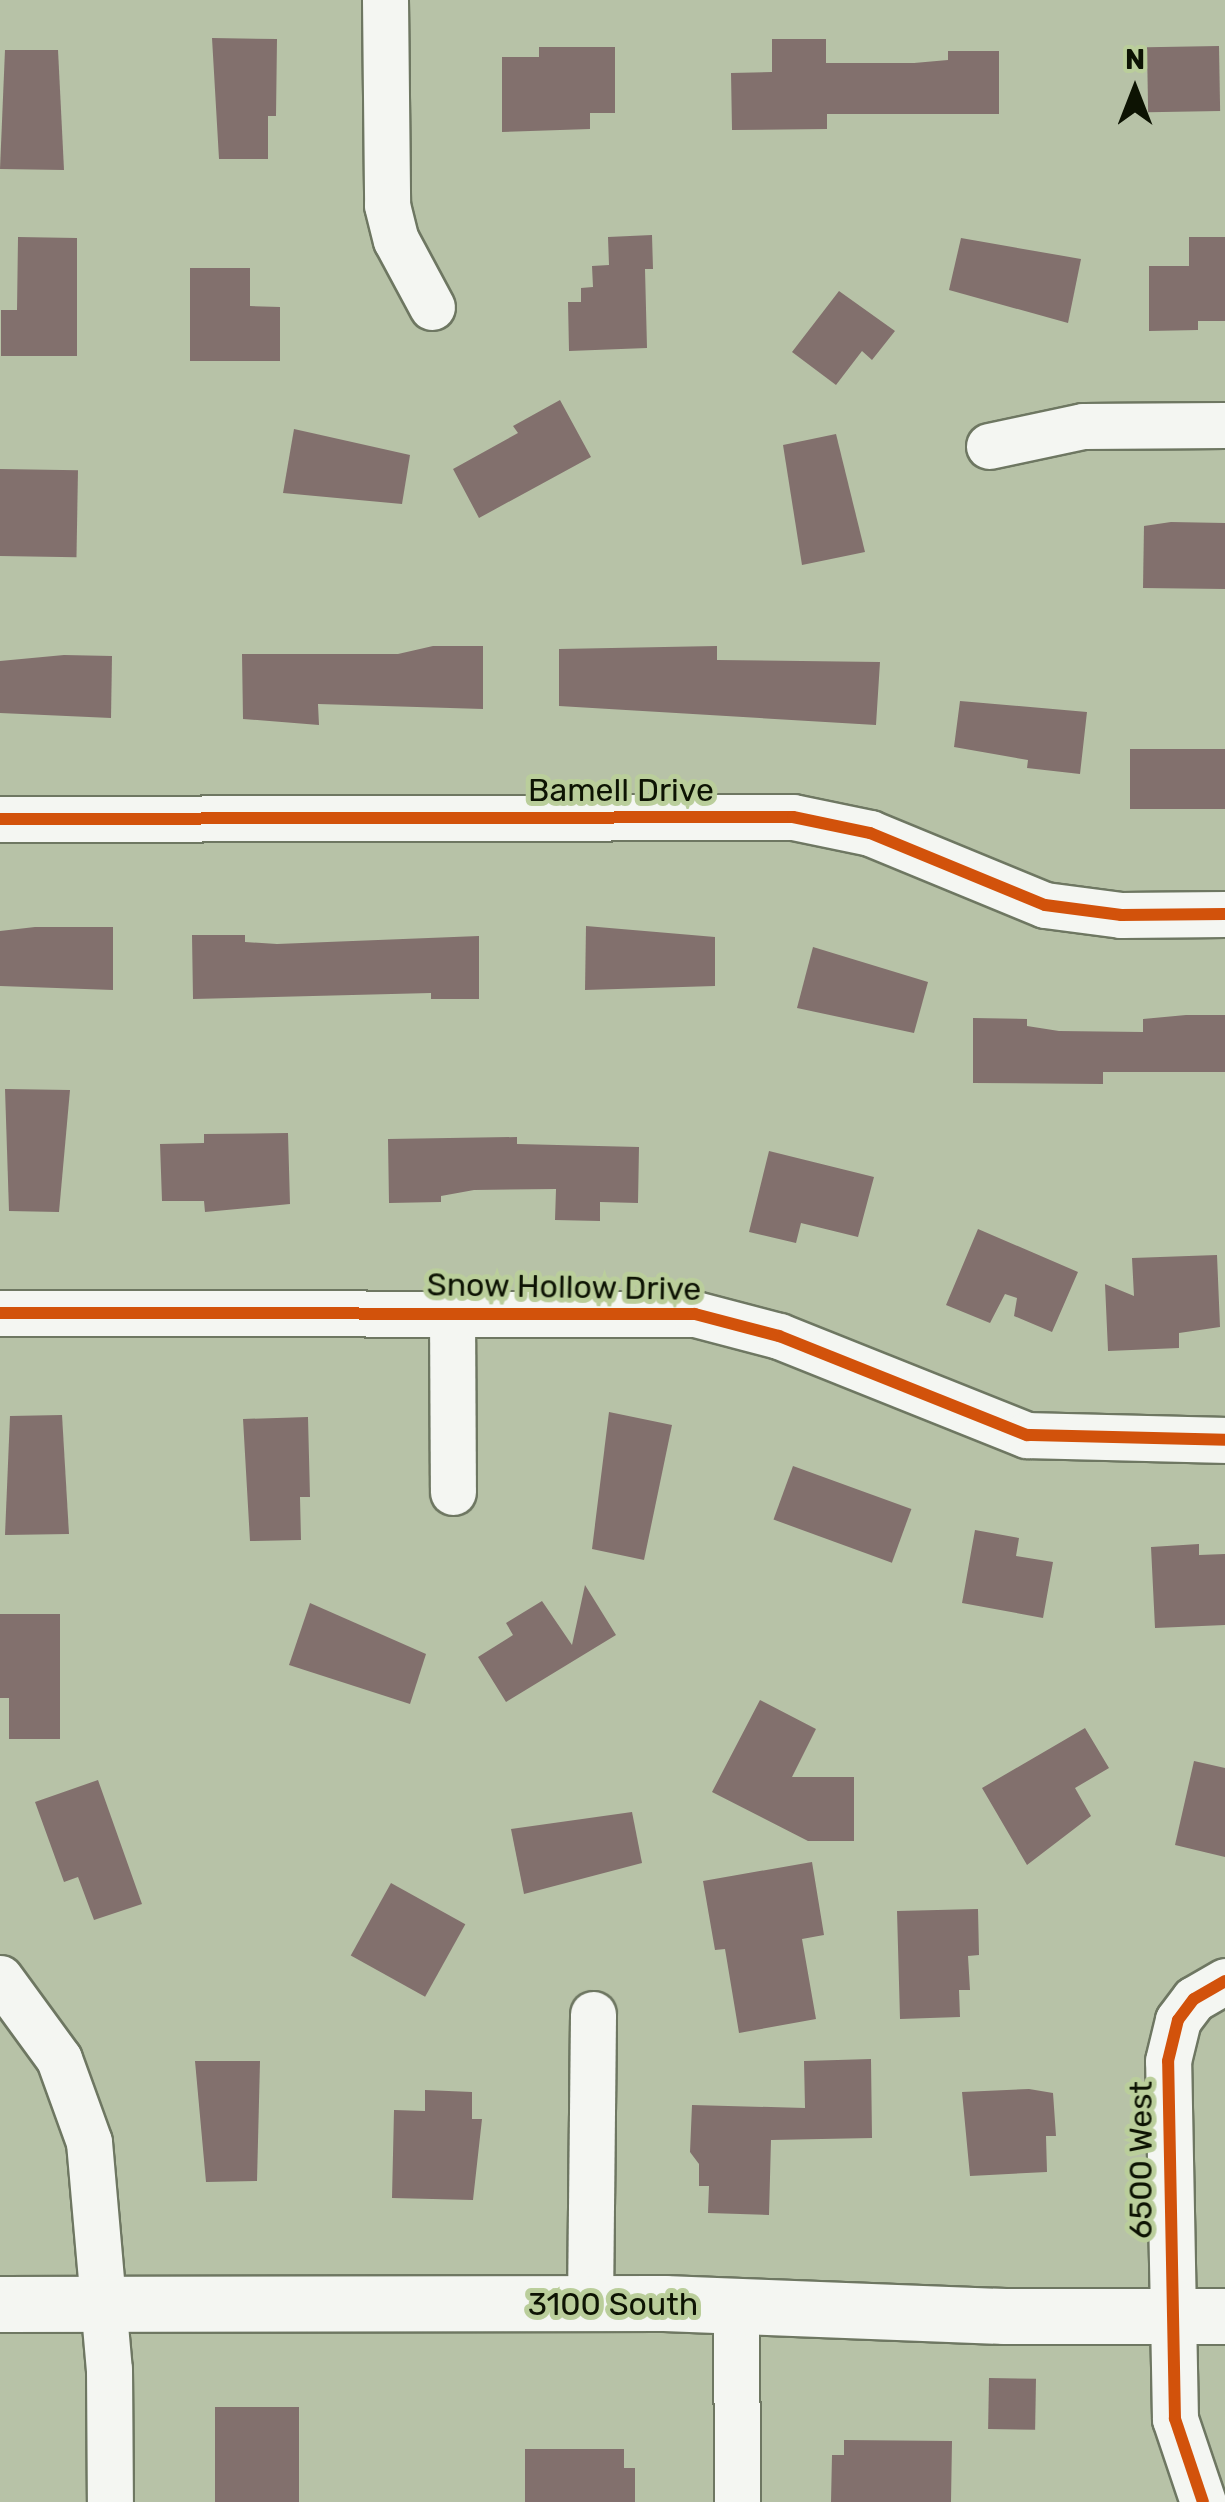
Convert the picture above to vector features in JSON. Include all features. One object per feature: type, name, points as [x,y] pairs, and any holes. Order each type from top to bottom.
[{"type":"main road","name":"3100 South","points":[[0,2304],[590,2303],[1225,2316]]},
{"type":"street","points":[[385,0],[387,205],[396,240],[432,307]]},
{"type":"street","points":[[989,446],[1083,426],[1225,425]]},
{"type":"street","name":"Bamell Drive","points":[[0,819],[793,818],[870,833],[1045,905],[1121,915],[1225,914]]},
{"type":"street","points":[[452,1311],[452,1492]]},
{"type":"street","name":"Snow Hollow Drive","points":[[0,1313],[695,1314],[779,1336],[1027,1435],[1225,1440]]},
{"type":"street","points":[[0,1978],[59,2059],[81,2112],[103,2304],[110,2502]]},
{"type":"street","name":"6500 West","points":[[1203,2502],[1178,2443],[1171,2316],[1168,2061],[1172,2032],[1186,2008],[1225,1980]]},
{"type":"street","points":[[590,2303],[593,2014]]},
{"type":"street","points":[[736,2305],[737,2502]]},
{"type":"building","points":[[212,38],[277,39],[276,116],[268,116],[268,159],[219,159]]},
{"type":"building","points":[[772,39],[826,39],[826,63],[914,63],[948,60],[948,51],[999,51],[999,114],[827,114],[827,129],[732,130],[731,73],[772,72]]},
{"type":"building","points":[[1219,46],[1220,111],[1148,112],[1147,47]]},
{"type":"building","points":[[539,47],[615,47],[615,113],[590,113],[590,129],[502,132],[502,57],[539,57]]},
{"type":"building","points":[[5,50],[58,50],[64,170],[0,169]]},
{"type":"building","points":[[652,235],[653,269],[645,269],[647,348],[569,351],[568,302],[581,302],[581,288],[593,287],[592,266],[609,265],[608,237]]},
{"type":"building","points":[[18,237],[77,238],[77,356],[1,356],[1,310],[17,310]]},
{"type":"building","points":[[1189,237],[1225,237],[1225,321],[1198,321],[1198,330],[1149,331],[1149,266],[1189,266]]},
{"type":"building","points":[[961,238],[1081,259],[1068,323],[949,290]]},
{"type":"building","points":[[190,268],[250,268],[250,306],[280,307],[280,361],[190,361]]},
{"type":"building","points":[[839,291],[895,331],[872,360],[862,351],[836,385],[792,352]]},
{"type":"building","points":[[560,400],[591,457],[479,518],[453,469],[518,433],[513,426]]},
{"type":"building","points":[[294,429],[410,455],[402,504],[283,493]]},
{"type":"building","points":[[836,434],[865,552],[802,565],[783,445]]},
{"type":"building","points":[[0,469],[78,470],[76,557],[0,556]]},
{"type":"building","points":[[1225,523],[1225,589],[1143,588],[1144,526]]},
{"type":"building","points":[[433,646],[483,646],[483,709],[318,704],[319,725],[243,719],[242,654],[398,654]]},
{"type":"building","points":[[717,646],[717,660],[880,662],[876,725],[559,706],[559,649]]},
{"type":"building","points":[[64,655],[112,656],[111,718],[0,713],[0,661]]},
{"type":"building","points":[[960,701],[1087,712],[1080,774],[1027,768],[1028,760],[954,747]]},
{"type":"building","points":[[1130,749],[1225,749],[1225,809],[1130,809]]},
{"type":"building","points":[[586,926],[715,937],[715,986],[585,990]]},
{"type":"building","points":[[113,927],[113,990],[0,986],[0,931]]},
{"type":"building","points":[[192,935],[245,935],[245,942],[277,944],[479,936],[479,999],[431,999],[431,993],[193,999]]},
{"type":"building","points":[[813,947],[928,982],[914,1033],[797,1008]]},
{"type":"building","points":[[1225,1015],[1225,1072],[1103,1072],[1103,1084],[973,1083],[973,1018],[1027,1019],[1027,1026],[1059,1031],[1143,1032],[1143,1019]]},
{"type":"building","points":[[5,1089],[70,1090],[59,1212],[9,1211]]},
{"type":"building","points":[[288,1133],[290,1204],[205,1212],[204,1201],[162,1201],[160,1144],[204,1143],[204,1134]]},
{"type":"building","points":[[517,1137],[517,1144],[639,1147],[638,1203],[600,1202],[600,1221],[555,1220],[556,1189],[474,1190],[441,1196],[441,1202],[389,1203],[388,1139]]},
{"type":"building","points":[[769,1151],[874,1177],[858,1237],[801,1223],[796,1243],[749,1232]]},
{"type":"building","points":[[978,1229],[1078,1272],[1052,1332],[1014,1316],[1017,1298],[1005,1294],[990,1323],[946,1305]]},
{"type":"building","points":[[1217,1255],[1220,1327],[1179,1333],[1179,1348],[1108,1351],[1105,1284],[1134,1296],[1132,1258]]},
{"type":"building","points":[[609,1412],[672,1425],[644,1560],[592,1549]]},
{"type":"building","points":[[62,1415],[69,1534],[5,1535],[10,1416]]},
{"type":"building","points":[[308,1417],[310,1497],[300,1497],[301,1540],[250,1541],[243,1419]]},
{"type":"building","points":[[793,1466],[911,1509],[892,1563],[774,1520]]},
{"type":"building","points":[[975,1530],[1019,1538],[1016,1556],[1053,1562],[1043,1618],[962,1603]]},
{"type":"building","points":[[1199,1544],[1199,1555],[1225,1554],[1225,1625],[1155,1628],[1151,1547]]},
{"type":"building","points":[[585,1585],[616,1635],[506,1702],[478,1657],[513,1635],[506,1623],[542,1601],[572,1645]]},
{"type":"building","points":[[310,1603],[426,1654],[410,1704],[289,1665]]},
{"type":"building","points":[[0,1614],[60,1614],[60,1739],[9,1739],[9,1698],[0,1698]]},
{"type":"building","points":[[760,1700],[816,1729],[792,1777],[854,1777],[854,1841],[808,1841],[712,1792]]},
{"type":"building","points":[[1085,1728],[1109,1768],[1075,1788],[1091,1816],[1027,1865],[982,1788]]},
{"type":"building","points":[[1194,1761],[1225,1768],[1225,1857],[1175,1845]]},
{"type":"building","points":[[98,1780],[142,1904],[94,1920],[78,1877],[64,1882],[35,1802]]},
{"type":"building","points":[[632,1812],[642,1863],[524,1894],[511,1829]]},
{"type":"building","points":[[812,1862],[824,1935],[802,1939],[816,2019],[739,2033],[725,1949],[715,1950],[703,1881]]},
{"type":"building","points":[[391,1883],[465,1924],[425,1997],[351,1956]]},
{"type":"building","points":[[978,1909],[979,1955],[968,1956],[970,1990],[959,1990],[960,2017],[900,2019],[897,1911]]},
{"type":"building","points":[[871,2059],[872,2138],[771,2140],[769,2215],[708,2213],[709,2186],[699,2186],[699,2164],[690,2152],[692,2105],[805,2108],[804,2061]]},
{"type":"building","points":[[195,2061],[260,2061],[257,2181],[206,2182]]},
{"type":"building","points":[[1029,2089],[1053,2093],[1056,2136],[1046,2136],[1047,2172],[970,2176],[962,2092]]},
{"type":"building","points":[[425,2090],[472,2092],[472,2119],[482,2119],[473,2200],[392,2198],[394,2110],[425,2111]]},
{"type":"building","points":[[989,2378],[1036,2379],[1035,2430],[988,2429]]},
{"type":"building","points":[[215,2407],[299,2407],[299,2502],[215,2502]]},
{"type":"building","points":[[844,2440],[952,2441],[951,2502],[831,2502],[832,2455],[844,2455]]},
{"type":"building","points":[[525,2449],[624,2449],[624,2468],[635,2468],[635,2502],[525,2502]]},
{"type":"cycle path","points":[[0,819],[793,817],[870,833],[1045,905],[1121,915],[1225,914]]},
{"type":"cycle path","points":[[0,1313],[695,1314],[779,1336],[1027,1435],[1225,1440]]},
{"type":"cycle path","points":[[1203,2502],[1175,2419],[1168,2061],[1178,2020],[1194,1999],[1225,1981]]}]
